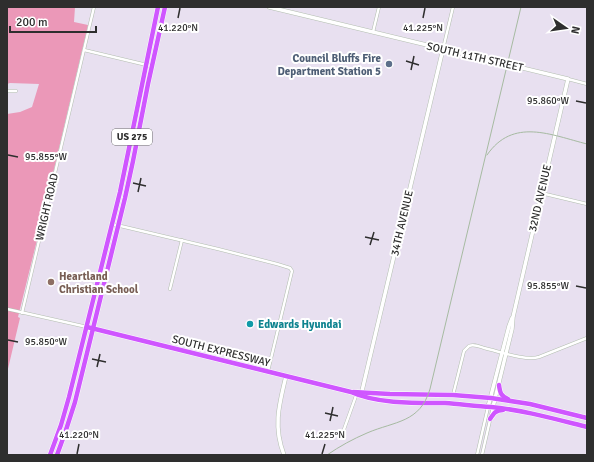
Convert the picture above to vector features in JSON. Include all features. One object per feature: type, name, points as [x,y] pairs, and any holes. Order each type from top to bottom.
[{"type":"main road","name":"US 275","points":[[50,455],[66,411],[112,224],[127,160],[158,7]]},
{"type":"main road","name":"US 275","points":[[56,455],[70,420],[119,225],[151,66],[165,7]]},
{"type":"main road","name":"SOUTH EXPRESSWAY","points":[[87,327],[351,392],[493,398],[553,409],[587,418]]},
{"type":"main road","points":[[499,385],[502,396],[516,402]]},
{"type":"main road","name":"SOUTH EXPRESSWAY","points":[[359,393],[376,399],[404,402],[491,407],[587,427]]},
{"type":"main road","points":[[490,419],[497,411],[509,410]]},
{"type":"street","name":"WRIGHT ROAD","points":[[22,313],[94,7]]},
{"type":"street","name":"SOUTH 11TH STREET","points":[[269,7],[587,84]]},
{"type":"street","points":[[373,32],[379,7]]},
{"type":"street","points":[[443,49],[453,7]]},
{"type":"street","name":"34TH AVENUE","points":[[359,393],[443,49]]},
{"type":"street","points":[[84,50],[151,66]]},
{"type":"street","name":"32ND AVENUE","points":[[477,455],[491,407],[510,323],[513,317],[568,79]]},
{"type":"street","points":[[7,91],[16,91]]},
{"type":"street","points":[[541,194],[587,204]]},
{"type":"street","points":[[112,224],[277,264],[291,270],[292,272],[268,372]]},
{"type":"street","points":[[170,289],[182,240]]},
{"type":"street","points":[[7,310],[87,327]]},
{"type":"street","points":[[453,396],[464,351],[466,347],[470,345],[535,358],[587,338]]},
{"type":"street","name":"32ND AVENUE","points":[[493,398],[499,385],[504,353]]},
{"type":"street","points":[[284,455],[280,443],[277,424],[279,404],[286,376]]},
{"type":"street","points":[[343,432],[359,393]]},
{"type":"street","name":"32ND AVENUE","points":[[482,455],[490,419],[491,407]]},
{"type":"shaded area","points":[[7,7],[75,7],[74,22],[88,25],[18,317],[20,318],[7,373],[7,114],[20,112],[32,107],[39,84],[7,84]]},
{"type":"railway","points":[[327,455],[362,435],[397,423],[413,415],[420,409],[426,400],[430,389],[521,7]]},
{"type":"railway","points":[[487,155],[497,143],[509,136],[521,132],[546,134],[587,144]]},
{"type":"place","name":"Council Bluffs Fire Department Station 5","points":[[389,64]]},
{"type":"place","name":"Heartland Christian School","points":[[51,282]]},
{"type":"place","name":"Edwards Hyundai","points":[[250,324]]}]
